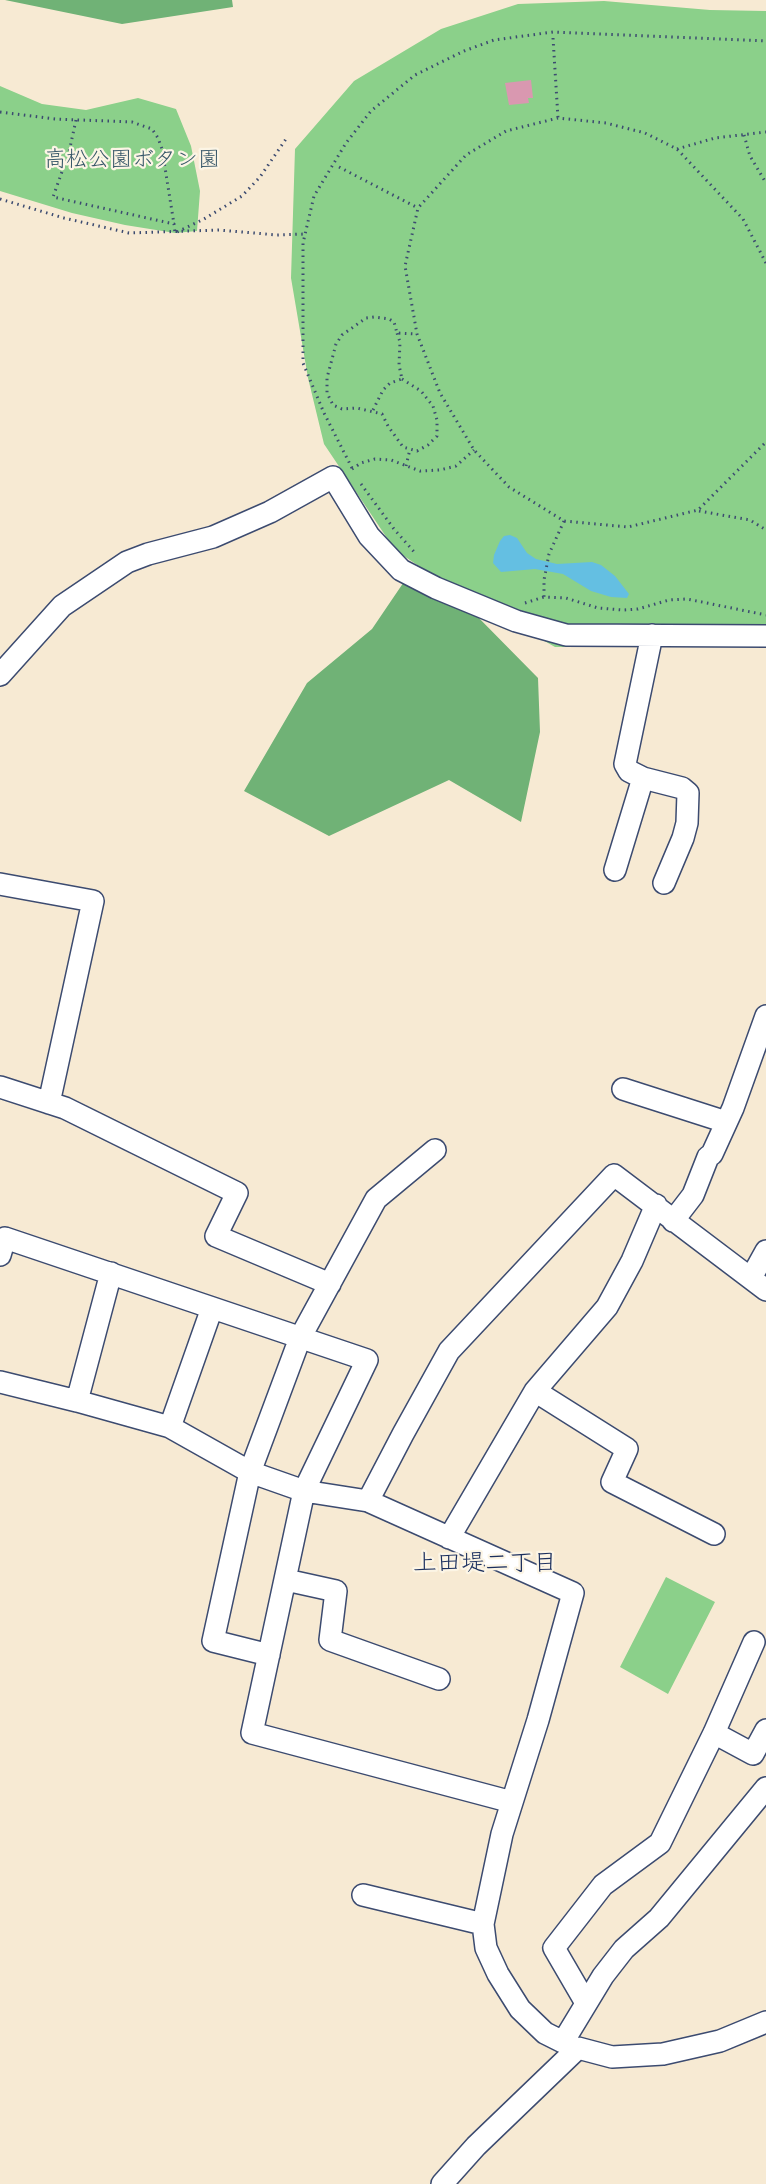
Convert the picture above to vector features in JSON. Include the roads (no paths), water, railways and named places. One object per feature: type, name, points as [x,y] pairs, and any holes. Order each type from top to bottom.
[{"type":"street","points":[[0,675],[62,606],[127,562],[148,554],[213,537],[270,513],[333,477],[369,536],[401,570],[436,588],[516,621],[566,635],[766,636]]},
{"type":"street","points":[[652,635],[625,764],[629,771],[644,778],[682,788],[688,793],[688,812],[683,838],[664,883]]},
{"type":"street","points":[[615,870],[644,778]]},
{"type":"street","points":[[0,884],[93,901],[49,1103]]},
{"type":"street","points":[[673,1221],[693,1195],[708,1156],[712,1154],[733,1108],[766,1016]]},
{"type":"street","points":[[0,1087],[65,1108],[237,1192],[216,1236],[330,1284]]},
{"type":"street","points":[[623,1089],[726,1122]]},
{"type":"street","points":[[269,1656],[213,1641],[250,1472],[300,1338],[376,1199],[435,1150]]},
{"type":"street","points":[[368,1501],[449,1351],[614,1175],[759,1284],[766,1251]]},
{"type":"street","points":[[449,1538],[536,1391],[607,1307],[632,1261],[656,1205]]},
{"type":"street","points":[[0,1255],[5,1238],[367,1360],[304,1491],[252,1733],[512,1802]]},
{"type":"street","points":[[76,1401],[111,1274]]},
{"type":"street","points":[[170,1427],[212,1308]]},
{"type":"street","points":[[0,1382],[170,1427],[250,1472],[304,1491],[368,1501],[573,1593],[538,1719],[502,1834],[483,1924],[486,1948],[498,1974],[520,2009],[545,2033],[563,2042],[603,1976],[624,1949],[659,1918],[766,1788]]},
{"type":"street","points":[[536,1391],[627,1449],[612,1482],[714,1534]]},
{"type":"street","points":[[286,1580],[336,1591],[330,1640],[439,1679]]},
{"type":"street","points":[[586,2003],[554,1948],[603,1884],[660,1843],[714,1733],[754,1642]]},
{"type":"street","points":[[714,1733],[760,1759],[766,1730]]},
{"type":"street","points":[[363,1894],[483,1924]]},
{"type":"street","points":[[442,2184],[476,2146],[578,2048],[612,2057],[663,2054],[720,2041],[766,2022]]},
{"type":"water","points":[[510,535],[517,538],[527,553],[536,559],[557,564],[592,562],[601,565],[615,576],[629,594],[627,598],[611,597],[591,591],[563,574],[535,569],[501,572],[493,563],[494,555],[504,536]]},
{"type":"district","name":"上田堤二丁目","points":[[485,1567]]},
{"type":"park label","name":"高松公園ボタン園","points":[[132,163]]}]
